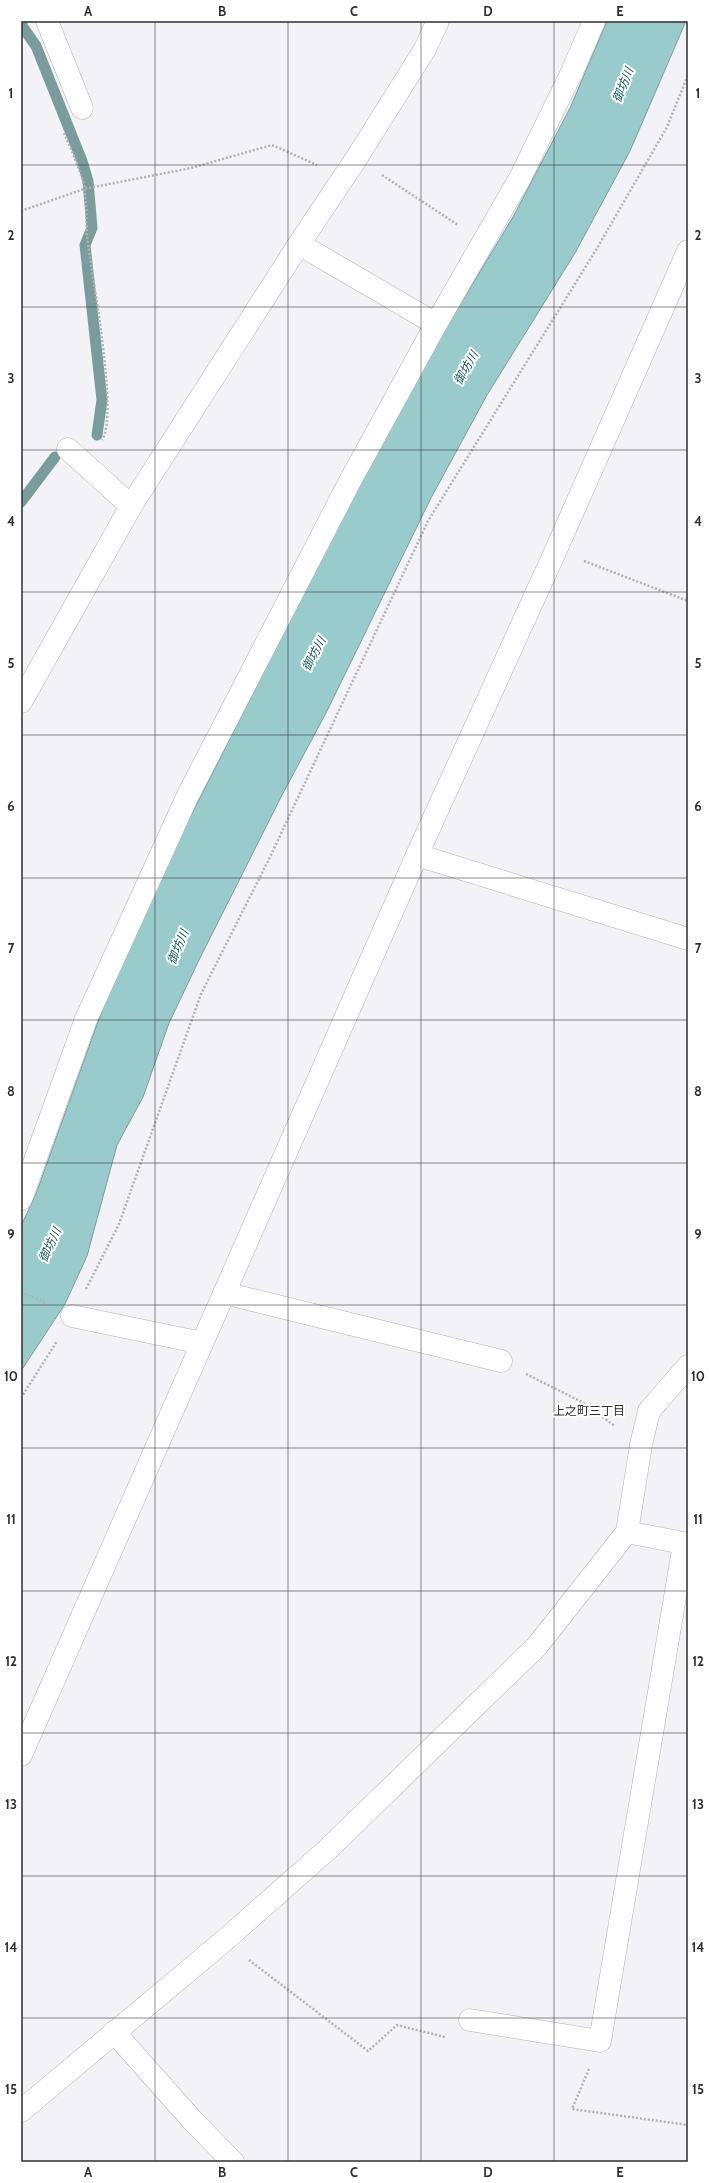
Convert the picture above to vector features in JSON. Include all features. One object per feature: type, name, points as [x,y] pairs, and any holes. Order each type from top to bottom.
[{"type":"street","points":[[47,21],[82,108]]},
{"type":"street","points":[[21,702],[131,506],[343,176],[356,159],[425,49],[438,21]]},
{"type":"street","points":[[21,1199],[86,1019],[188,795],[350,481],[436,324],[520,178],[568,81],[594,21]]},
{"type":"street","points":[[299,244],[436,324]]},
{"type":"street","points":[[21,1755],[417,855],[556,550],[688,251]]},
{"type":"street","points":[[68,449],[131,506]]},
{"type":"street","points":[[417,855],[688,939]]},
{"type":"street","points":[[224,1292],[501,1361]]},
{"type":"street","points":[[72,1316],[202,1343]]},
{"type":"street","points":[[21,2111],[225,1940],[327,1850],[537,1646],[627,1532],[641,1445],[649,1411],[688,1366]]},
{"type":"street","points":[[470,2020],[600,2041],[686,1544],[627,1532]]},
{"type":"street","points":[[114,2032],[192,2121],[233,2162]]},
{"type":"path","points":[[21,1398],[72,1316],[119,1224],[201,994],[270,857],[428,521],[596,250],[667,127],[688,75]]},
{"type":"path","points":[[64,131],[84,189],[87,237],[96,287],[108,400],[105,435],[85,464]]},
{"type":"path","points":[[21,211],[84,189],[191,168],[272,145],[343,176]]},
{"type":"path","points":[[356,159],[484,242]]},
{"type":"path","points":[[556,550],[688,601]]},
{"type":"path","points":[[501,1361],[582,1402],[641,1445]]},
{"type":"path","points":[[225,1940],[274,1981],[368,2051],[397,2025],[457,2040],[470,2020]]},
{"type":"path","points":[[600,2041],[572,2109],[688,2125]]},
{"type":"water","name":"御坊川","points":[[607,21],[686,21],[630,151],[575,253],[487,395],[431,498],[326,713],[281,797],[199,960],[169,1023],[143,1097],[117,1145],[87,1256],[65,1304],[21,1371],[21,1226],[36,1194],[126,944],[362,478],[423,366],[513,217],[570,108]]},
{"type":"waterway","points":[[22,21],[22,26],[36,46],[82,161],[88,181],[92,228],[85,245],[102,400],[97,435]]},
{"type":"waterway","points":[[21,502],[55,457]]},
{"type":"district","name":"上之町三丁目","points":[[589,1411]]}]
